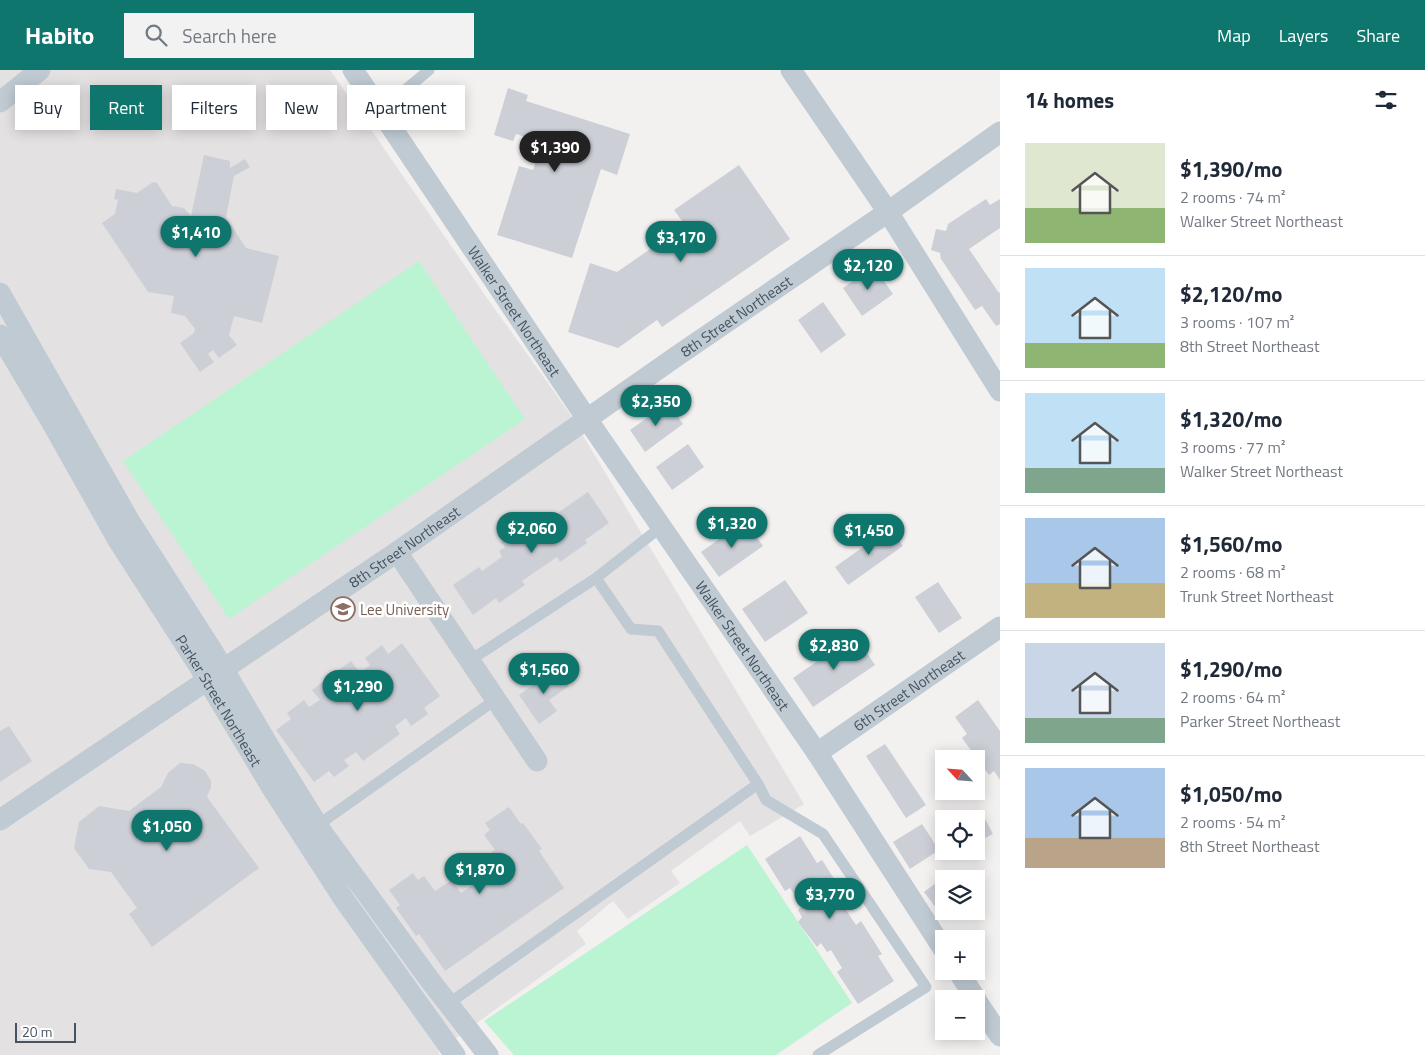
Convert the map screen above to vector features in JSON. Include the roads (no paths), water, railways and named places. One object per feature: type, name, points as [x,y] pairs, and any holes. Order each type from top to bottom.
[{"type":"street","points":[[0,102],[40,70]]},
{"type":"street","name":"Walker Street Northeast","points":[[353,70],[363,85]]},
{"type":"street","points":[[791,70],[888,212],[1000,391]]},
{"type":"street","name":"Walker Street Northeast","points":[[393,130],[587,419],[816,753],[935,936]]},
{"type":"street","name":"8th Street Northeast","points":[[0,820],[397,552],[888,212],[1000,132]]},
{"type":"street","name":"Parker Street Northeast","points":[[0,293],[215,674],[272,788],[345,901],[455,1055]]},
{"type":"street","name":"Parker Street Northeast","points":[[0,335],[118,540],[276,758],[318,825],[448,1004],[488,1055]]},
{"type":"street","points":[[397,552],[537,760]]},
{"type":"street","name":"6th Street Northeast","points":[[816,753],[1000,627]]},
{"type":"street","points":[[985,1013],[1000,1036]]},
{"type":"lane","points":[[411,85],[429,70]]},
{"type":"lane","points":[[469,661],[596,578],[661,527]]},
{"type":"lane","points":[[596,578],[631,629],[658,631],[758,784],[766,800],[823,834],[926,987],[818,1055]]},
{"type":"lane","points":[[318,825],[495,700]]},
{"type":"lane","points":[[448,1004],[758,784]]},
{"type":"place","name":"Lee University","points":[[343,609]]}]
